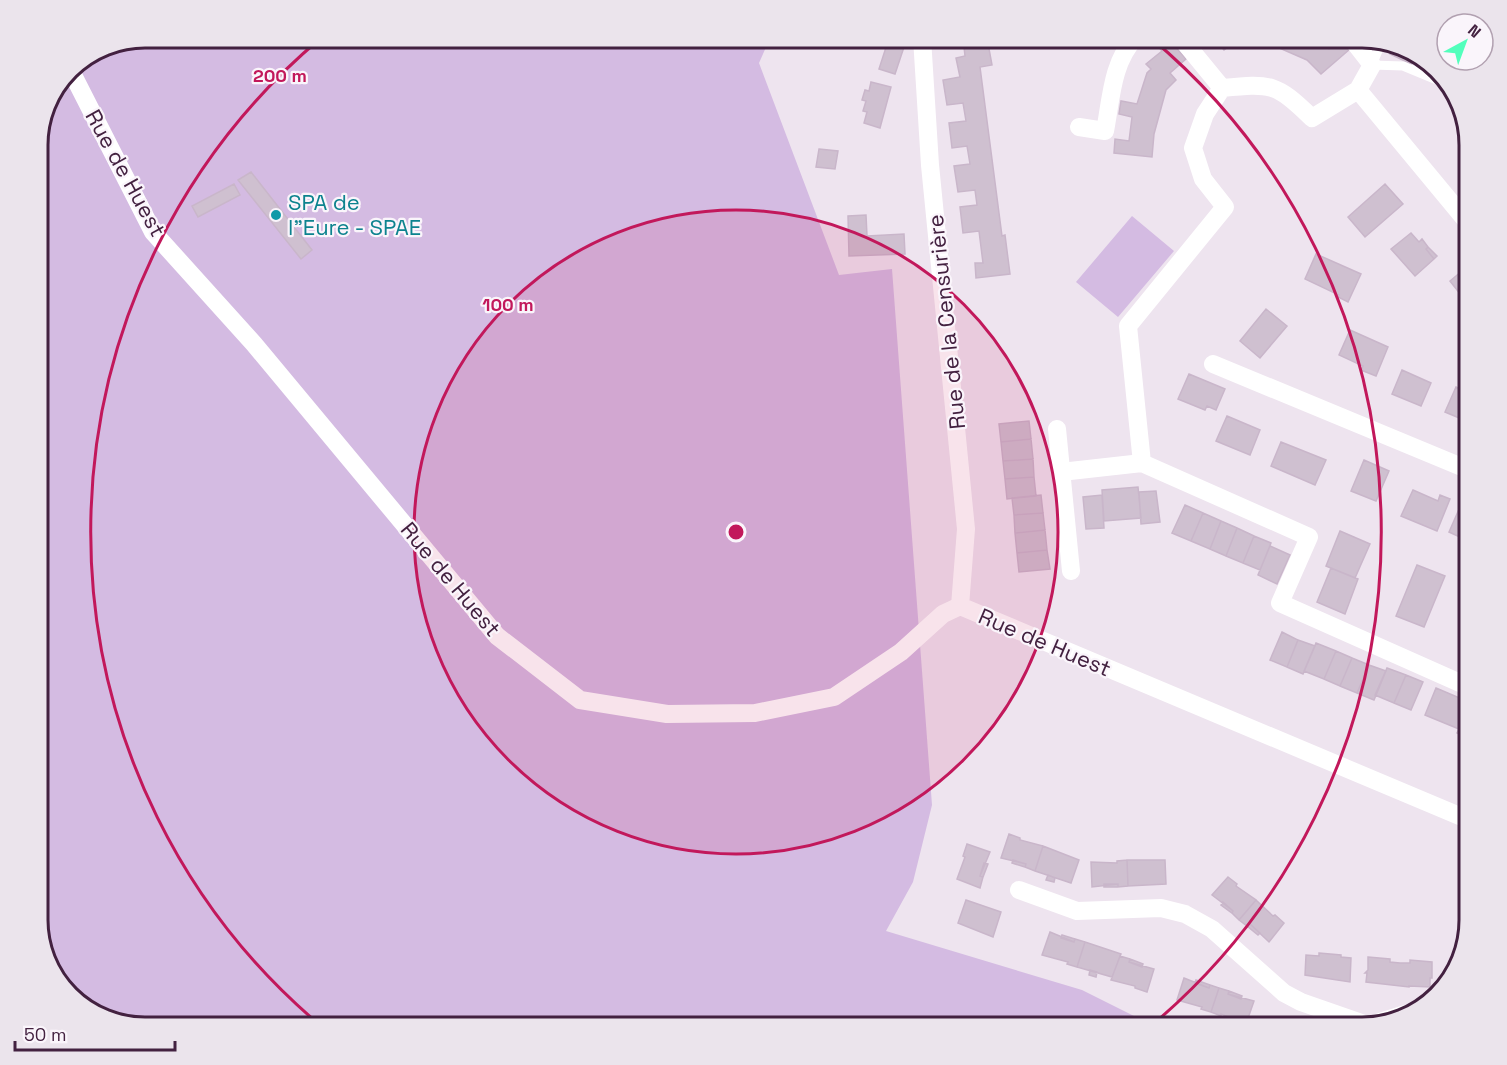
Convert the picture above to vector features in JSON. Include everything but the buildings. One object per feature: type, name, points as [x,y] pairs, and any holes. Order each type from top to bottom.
[{"type":"street","name":"Rue de la Censurière","points":[[923,48],[930,165],[966,529],[960,606]]},
{"type":"street","points":[[1079,127],[1105,131],[1117,67],[1126,48]]},
{"type":"street","points":[[1189,48],[1222,88]]},
{"type":"street","points":[[1222,88],[1269,86],[1290,96],[1312,118],[1358,90],[1372,65],[1359,48]]},
{"type":"street","name":"Rue de Huest","points":[[75,79],[153,231],[254,344],[497,636],[580,700],[667,714],[755,713],[834,698],[901,652],[943,614],[960,606],[1459,815]]},
{"type":"street","points":[[1142,463],[1128,326],[1225,207],[1203,179],[1193,147],[1205,114],[1222,88]]},
{"type":"street","points":[[1358,90],[1459,211]]},
{"type":"street","points":[[1213,364],[1459,465]]},
{"type":"street","points":[[1057,429],[1071,571]]},
{"type":"street","points":[[1061,472],[1142,463],[1309,537],[1281,603],[1459,682]]},
{"type":"street","points":[[1019,890],[1077,911],[1161,908],[1185,914],[1212,929],[1284,993],[1301,1002],[1346,1017]]},
{"type":"lane","points":[[1379,50],[1372,65],[1402,66],[1432,78]]},
{"type":"shaded area","points":[[145,48],[766,48],[759,63],[839,275],[892,269],[932,805],[913,882],[886,931],[1082,990],[1136,1017],[145,1017],[114,1012],[91,1001],[81,993],[61,969],[53,951],[48,926],[48,139],[51,120],[68,86],[96,61],[114,53]]},
{"type":"shaded area","points":[[1132,216],[1174,251],[1118,317],[1076,282]]},
{"type":"place","name":"SPA de l\"Eure - SPAE","points":[[276,215]]}]
